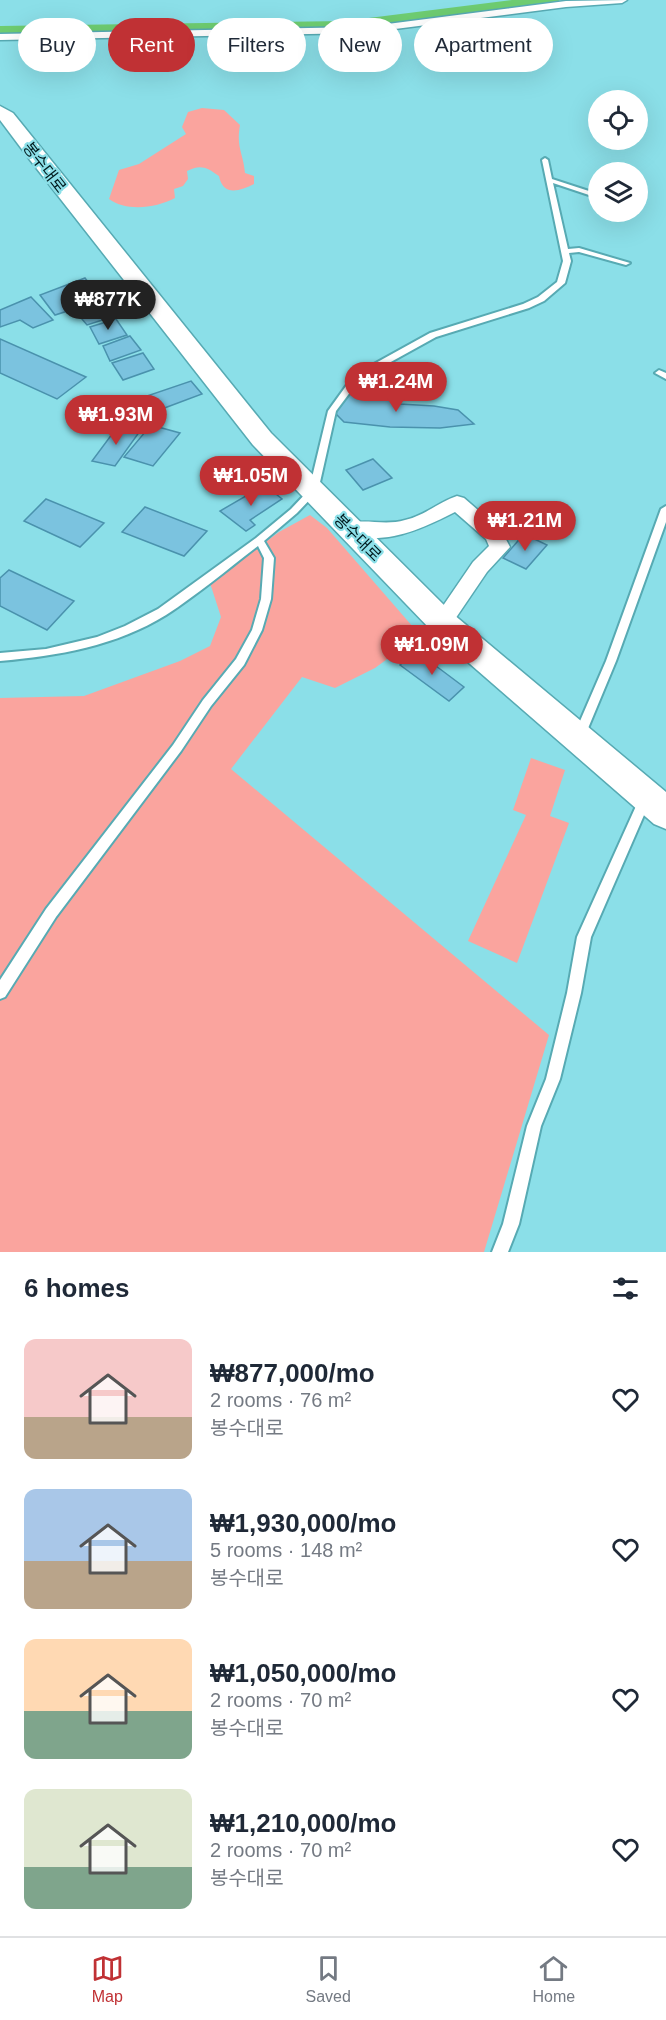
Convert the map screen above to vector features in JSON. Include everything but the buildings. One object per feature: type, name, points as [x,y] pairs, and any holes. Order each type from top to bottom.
[{"type":"main road","name":"봉수대로","points":[[0,111],[8,117],[36,156],[262,439],[442,622],[656,804]]},
{"type":"main road","points":[[0,128],[36,156]]},
{"type":"street","points":[[306,20],[351,20],[511,0]]},
{"type":"street","points":[[0,37],[364,30],[572,4],[622,0]]},
{"type":"street","points":[[351,529],[390,531],[412,526],[457,503],[494,535],[500,548],[480,567],[442,622]]},
{"type":"lane","points":[[0,657],[46,653],[98,641],[129,629],[162,612],[259,540],[294,511],[313,491],[332,411],[357,377],[433,335],[541,299],[561,283],[567,261],[545,160]]},
{"type":"lane","points":[[550,180],[588,193]]},
{"type":"lane","points":[[565,250],[579,250],[626,264]]},
{"type":"lane","points":[[579,738],[611,661],[666,509]]},
{"type":"lane","points":[[0,992],[51,914],[177,748],[207,703],[240,662],[256,630],[266,599],[269,558],[259,540]]},
{"type":"lane","points":[[500,1252],[511,1224],[534,1126],[553,1079],[574,993],[584,937],[656,804]]},
{"type":"shaded area","points":[[202,108],[224,110],[240,125],[239,145],[245,173],[254,176],[254,184],[243,189],[228,190],[221,183],[219,176],[200,167],[187,171],[188,179],[183,186],[174,189],[175,198],[159,204],[133,207],[124,206],[109,199],[119,170],[139,164],[186,134],[182,127],[188,112]]},
{"type":"shaded area","points":[[310,515],[327,528],[420,635],[375,668],[335,688],[302,677],[231,769],[549,1035],[484,1252],[0,1252],[0,698],[84,696],[180,661],[210,646],[221,617],[210,583],[279,532]]},
{"type":"shaded area","points":[[531,758],[565,770],[550,816],[569,823],[517,963],[468,941],[526,815],[513,810]]},
{"type":"waterway","points":[[0,31],[345,26],[552,0]]}]
